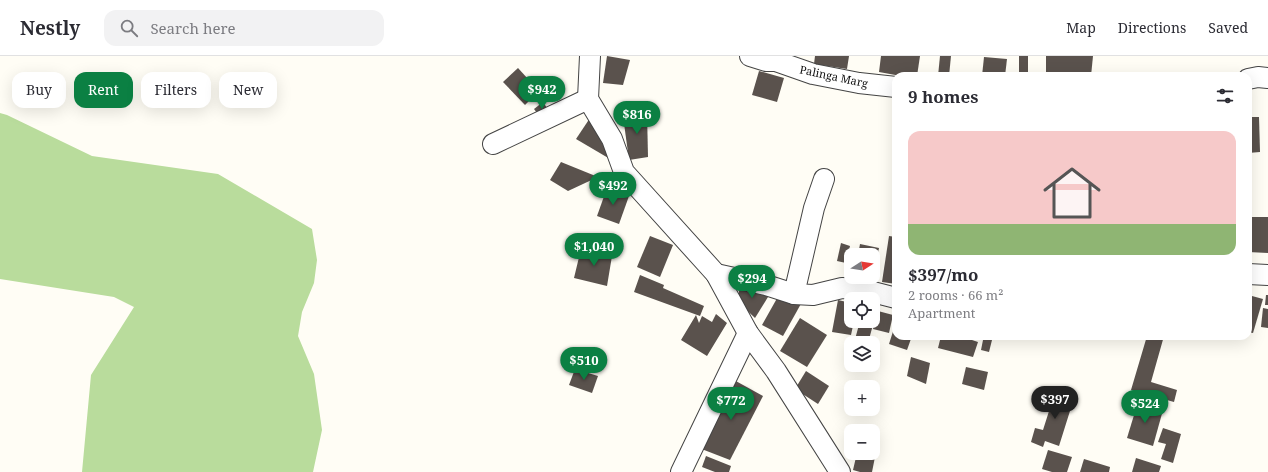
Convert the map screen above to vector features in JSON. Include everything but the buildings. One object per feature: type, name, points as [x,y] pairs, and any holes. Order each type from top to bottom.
[{"type":"street","points":[[590,56],[588,99],[612,139],[624,172],[716,274],[748,333],[776,371],[840,472]]},
{"type":"street","name":"Palinga Marg","points":[[750,56],[766,60],[776,58],[813,74],[859,83],[892,87]]},
{"type":"street","points":[[1252,78],[1268,78]]},
{"type":"street","points":[[493,144],[588,99]]},
{"type":"street","points":[[794,294],[814,208],[824,179]]},
{"type":"street","points":[[716,274],[766,285],[794,294],[813,295],[842,288],[861,289],[892,297]]},
{"type":"street","points":[[1252,274],[1268,275]]},
{"type":"street","points":[[681,472],[748,333]]},
{"type":"green space","points":[[0,113],[92,156],[218,174],[312,229],[317,260],[314,283],[302,312],[298,336],[314,374],[322,430],[313,472],[82,472],[91,375],[134,307],[114,297],[0,279]]}]
